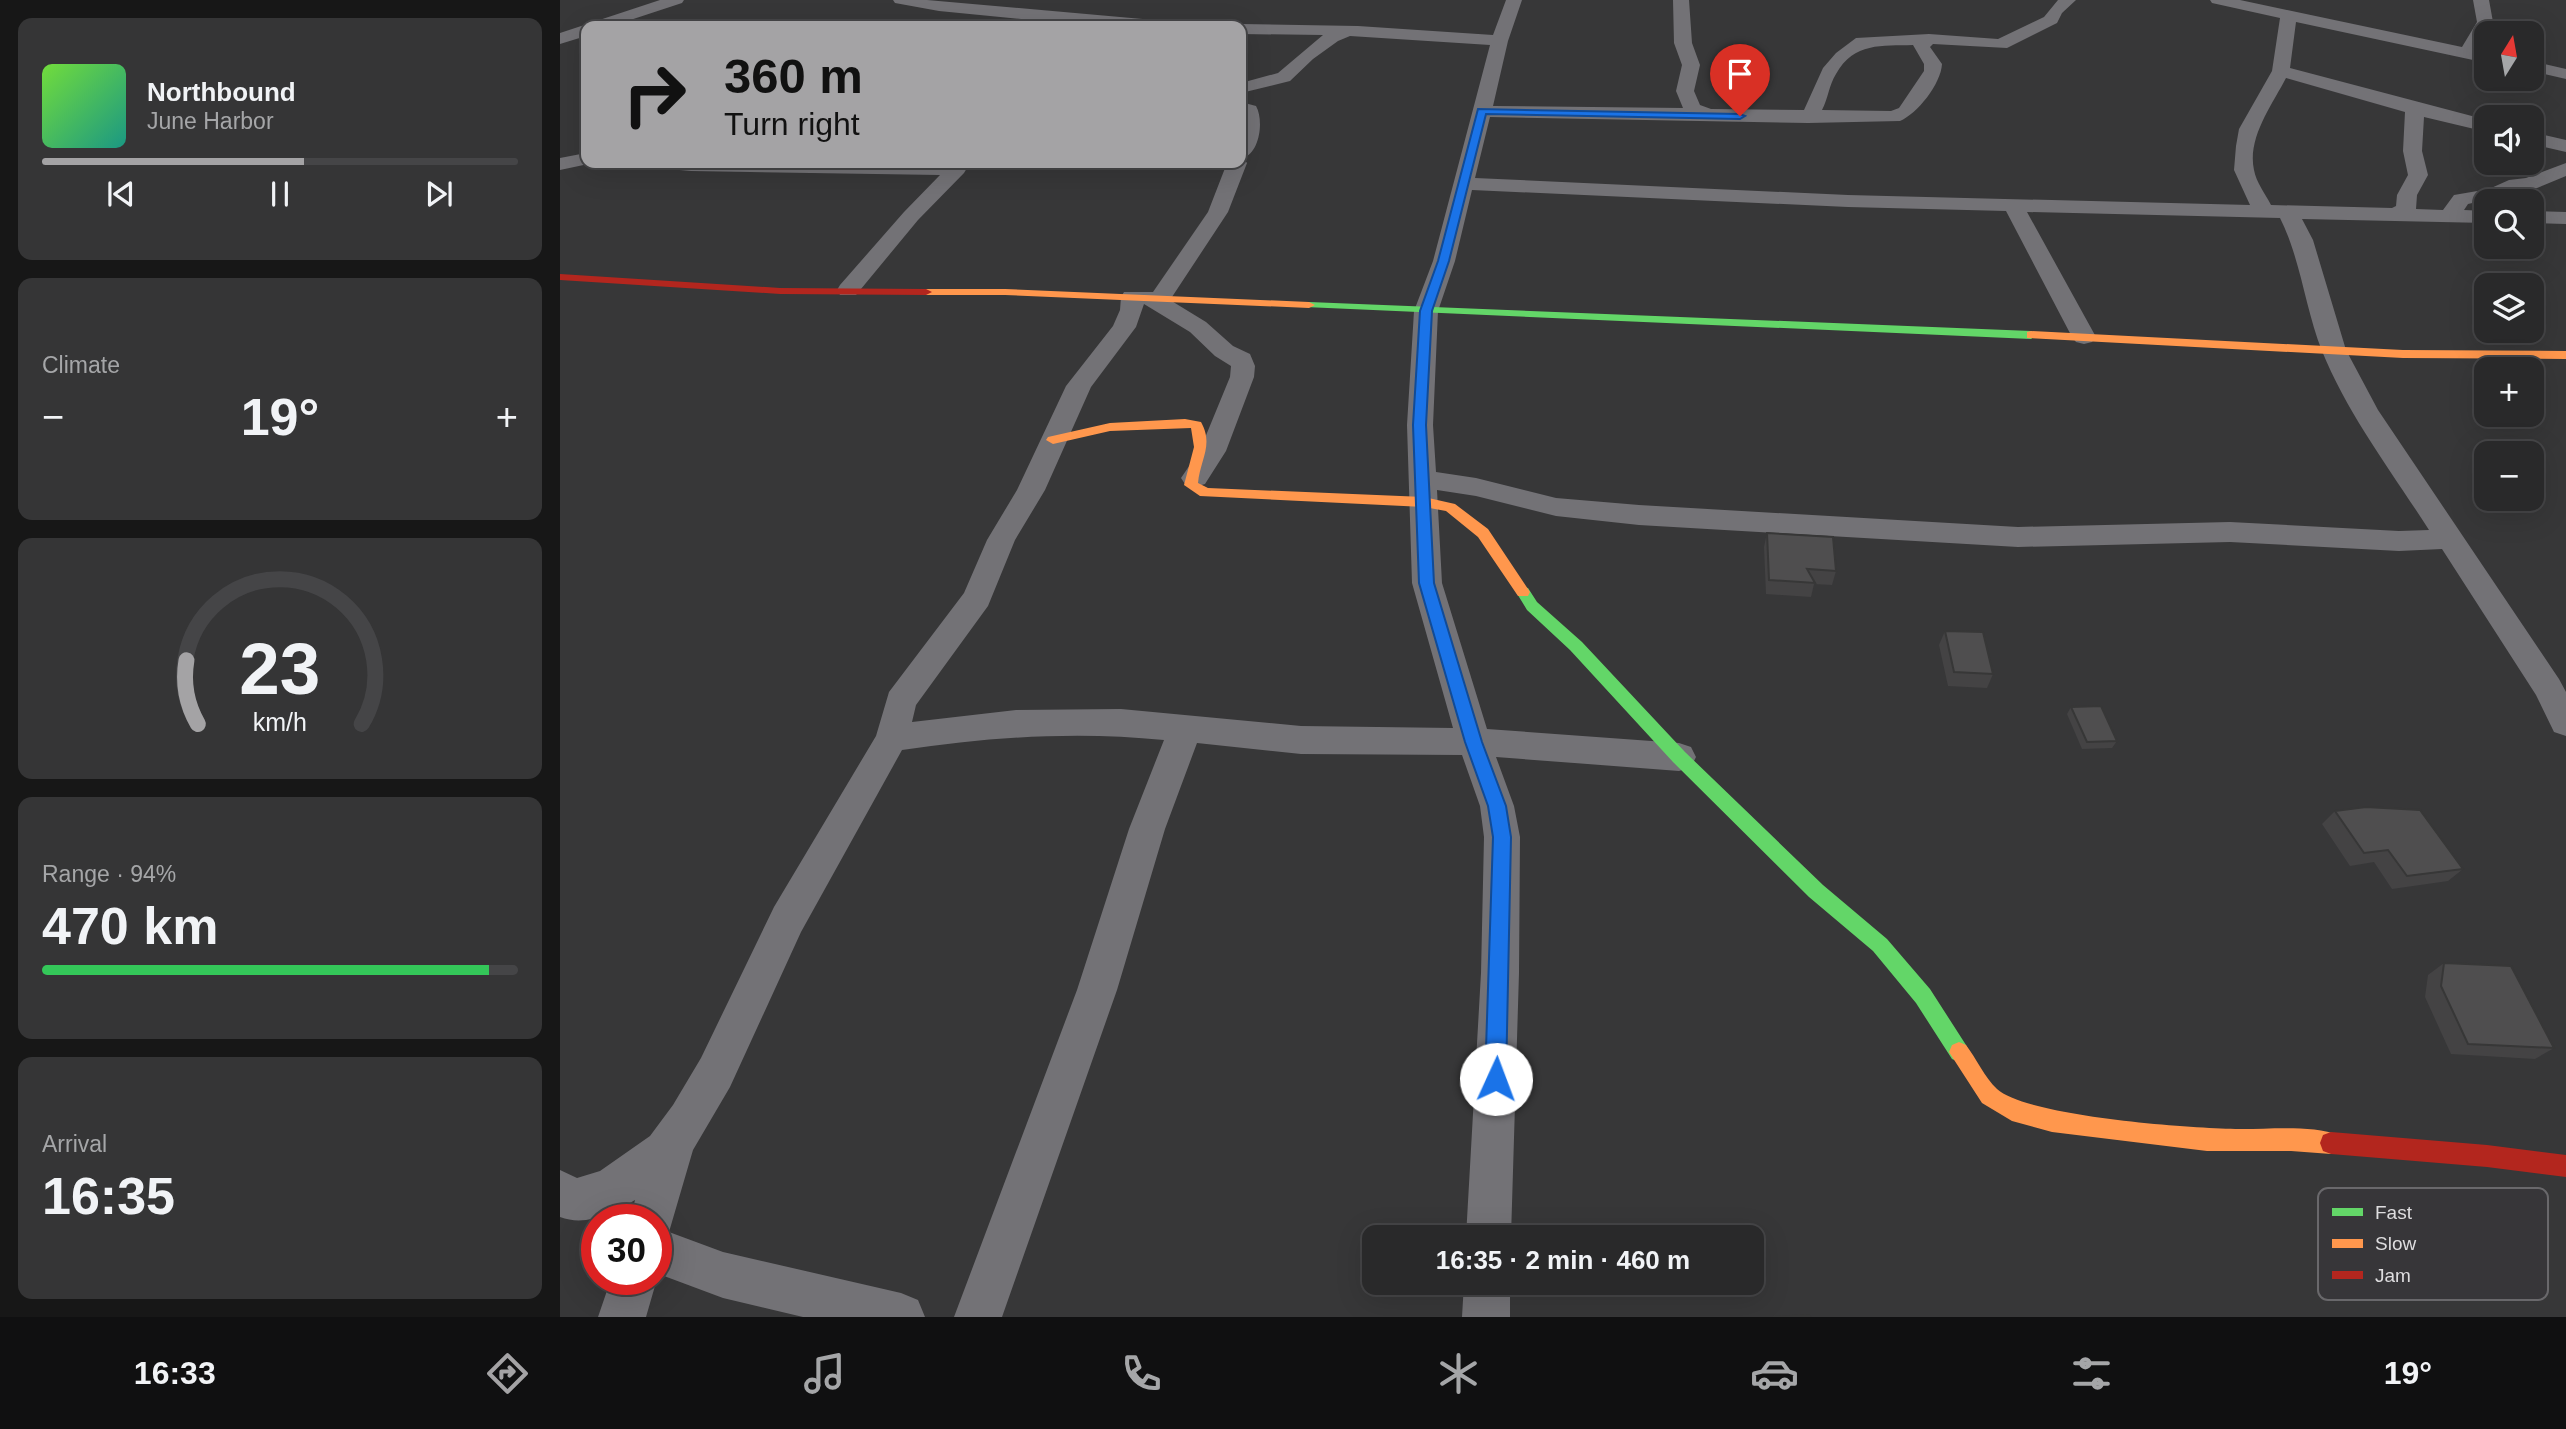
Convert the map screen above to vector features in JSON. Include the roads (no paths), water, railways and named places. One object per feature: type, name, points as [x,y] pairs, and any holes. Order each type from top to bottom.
[{"type":"street","points":[[609,21],[660,2],[676,0]]},
{"type":"street","points":[[901,0],[932,7],[964,8],[1059,21]]},
{"type":"street","points":[[1084,21],[1101,0]]},
{"type":"street","points":[[1489,1225],[1503,863],[1497,806],[1474,742],[1427,583],[1420,425],[1426,311],[1444,261],[1500,41],[1514,0]]},
{"type":"street","points":[[1681,0],[1683,43],[1691,65],[1685,91],[1688,103],[1693,109],[1708,114]]},
{"type":"street","points":[[1808,117],[1817,104],[1829,71],[1855,46],[1866,41],[1929,38],[2001,44],[2051,20],[2059,5],[2068,0]]},
{"type":"street","points":[[2218,0],[2474,56]]},
{"type":"street","points":[[2466,54],[2485,30],[2487,18],[2482,0]]},
{"type":"street","points":[[917,20],[932,7]]},
{"type":"street","points":[[2263,211],[2244,170],[2246,146],[2249,129],[2281,71],[2289,15]]},
{"type":"street","points":[[1246,29],[1346,31],[1500,41]]},
{"type":"street","points":[[1246,87],[1284,77],[1325,42],[1346,31]]},
{"type":"street","points":[[560,39],[581,32]]},
{"type":"street","points":[[1482,111],[1886,118],[1904,115],[1910,103],[1932,79],[1933,64],[1921,46],[1929,38]]},
{"type":"street","points":[[2544,69],[2566,74]]},
{"type":"street","points":[[2281,71],[2474,123]]},
{"type":"street","points":[[1246,109],[1250,114],[1250,133],[1246,142]]},
{"type":"street","points":[[2398,214],[2406,208],[2407,195],[2417,175],[2413,141],[2415,109]]},
{"type":"street","points":[[2544,141],[2566,146]]},
{"type":"street","points":[[560,164],[581,160]]},
{"type":"street","points":[[848,290],[911,216],[957,168]]},
{"type":"street","points":[[560,1192],[569,1199],[592,1197],[644,1170],[659,1158],[698,1107],[775,943],[891,738],[900,701],[977,598],[1001,540],[1031,490],[1079,386],[1124,327],[1132,310],[1147,298],[1218,212],[1235,168]]},
{"type":"street","points":[[2451,215],[2461,199],[2494,194],[2509,186],[2530,184],[2566,169]]},
{"type":"street","points":[[1464,184],[1649,194],[2474,216]]},
{"type":"street","points":[[2013,205],[2084,337]]},
{"type":"street","points":[[2287,210],[2302,240],[2334,350],[2365,410],[2547,688],[2566,723]]},
{"type":"street","points":[[2544,217],[2566,218]]},
{"type":"street","points":[[560,277],[780,291],[848,290],[1147,298],[2084,337],[2403,354],[2566,355]]},
{"type":"street","points":[[1147,298],[1198,327],[1224,351],[1241,359],[1243,366],[1213,451],[1191,485]]},
{"type":"street","points":[[1053,440],[1110,427],[1144,423],[1196,425],[1200,428],[1204,444],[1189,475],[1191,485]]},
{"type":"street","points":[[1191,485],[1205,492],[1246,496],[1476,487],[1556,507],[1639,515],[2018,537],[2230,532],[2399,541],[2450,540]]},
{"type":"street","points":[[1423,491],[1483,533],[1532,606],[1591,660],[1679,757],[1816,891],[1880,945],[1923,996],[1980,1085],[1989,1096],[2012,1110],[2052,1121],[2207,1140],[2291,1140],[2487,1156],[2566,1166]]},
{"type":"street","points":[[891,738],[1016,723],[1121,722],[1301,740],[1474,742],[1679,757]]},
{"type":"street","points":[[978,1317],[1097,990],[1147,829],[1186,727]]},
{"type":"street","points":[[656,1204],[674,1140]]},
{"type":"street","points":[[672,1256],[723,1275],[901,1317]]},
{"type":"street","points":[[622,1317],[629,1295]]},
{"type":"street","points":[[1486,1317],[1487,1295]]}]
